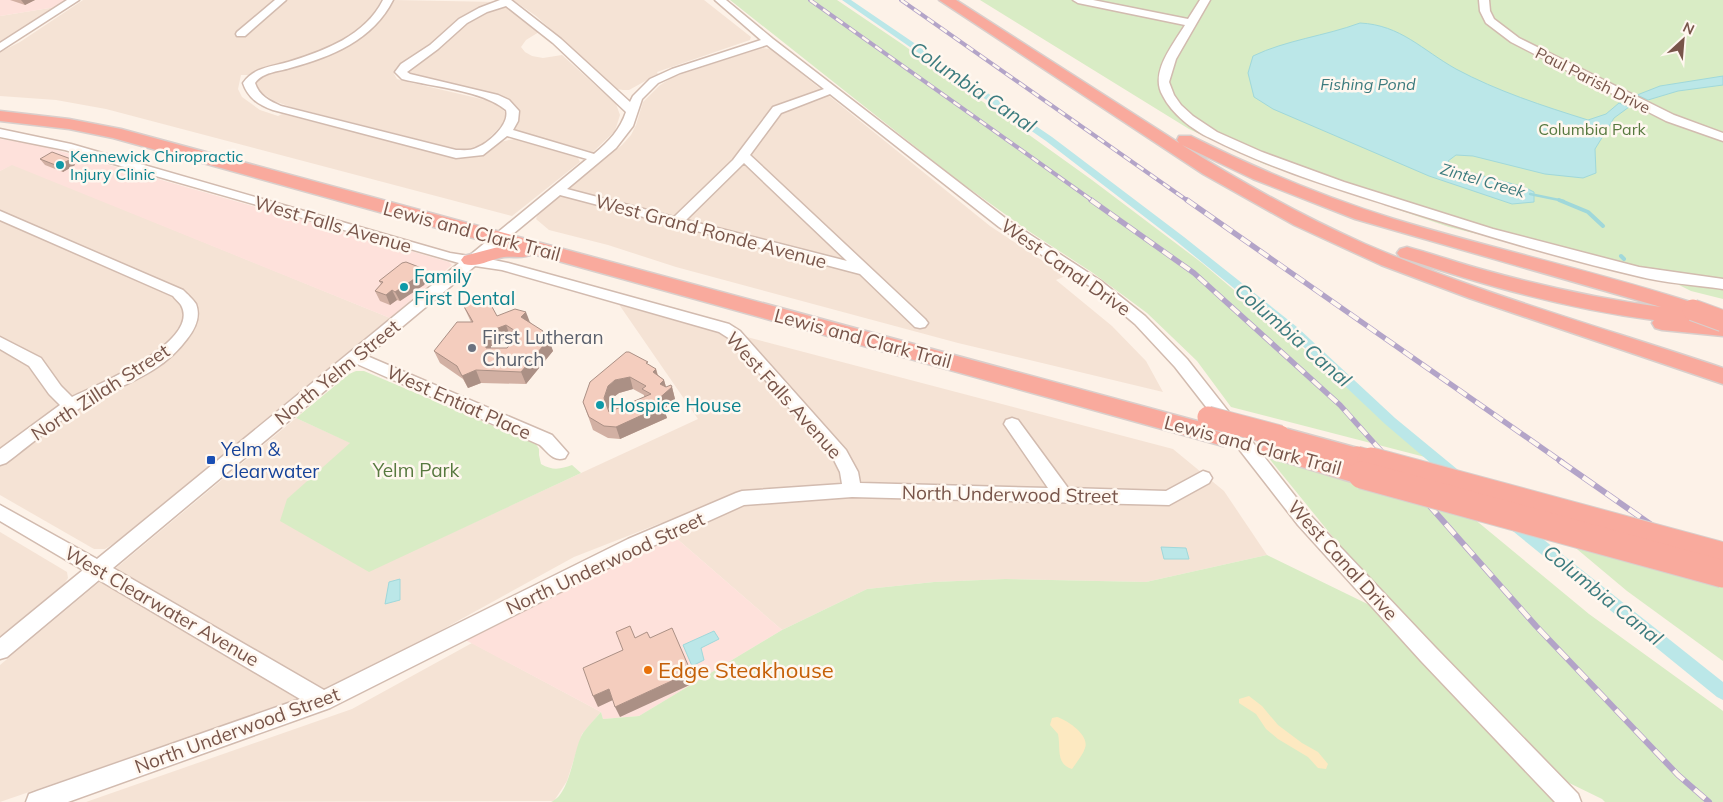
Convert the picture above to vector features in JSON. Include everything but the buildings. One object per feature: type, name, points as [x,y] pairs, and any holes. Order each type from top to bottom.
[{"type":"highway","points":[[946,0],[1192,160],[1288,214],[1358,248],[1442,282],[1723,376]]},
{"type":"highway","points":[[961,0],[1159,126],[1214,155],[1276,182],[1336,206],[1426,234],[1613,284],[1723,320]]},
{"type":"highway","points":[[1126,106],[1171,137],[1257,187],[1314,216],[1394,248],[1482,277],[1562,296],[1651,312],[1723,320]]},
{"type":"highway","name":"Lewis and Clark Trail","points":[[0,107],[60,112],[128,125],[504,234],[548,252],[1223,437],[1276,443]]},
{"type":"highway","name":"Lewis and Clark Trail","points":[[0,116],[68,124],[115,133],[1208,417],[1276,443],[1360,466],[1723,574]]},
{"type":"highway","points":[[1192,160],[1267,201],[1332,232],[1445,274],[1510,293],[1590,311],[1662,323],[1723,330]]},
{"type":"highway","points":[[471,260],[510,251],[548,252]]},
{"type":"highway","points":[[1598,334],[1723,381]]},
{"type":"highway","points":[[1360,466],[1459,475],[1723,543]]},
{"type":"highway","name":"Lewis and Clark Trail","points":[[1360,466],[1723,556]]},
{"type":"street","points":[[0,48],[74,0]]},
{"type":"street","points":[[241,34],[281,0]]},
{"type":"street","points":[[388,0],[372,23],[342,44],[301,62],[260,73],[252,78],[249,83],[252,92],[258,98],[277,108],[456,154],[479,152],[510,126],[514,114],[505,102],[490,96],[406,77],[401,72],[404,66],[434,47],[463,20],[506,1],[557,41],[631,110]]},
{"type":"street","name":"West Canal Drive","points":[[720,0],[769,41],[1004,224],[1096,284],[1160,340],[1182,363],[1304,520],[1428,654],[1570,802]]},
{"type":"street","points":[[1078,0],[1191,23]]},
{"type":"street","points":[[1205,0],[1167,65],[1163,78],[1168,96],[1197,125],[1258,155],[1347,188],[1488,232],[1639,272],[1723,284]]},
{"type":"street","name":"Paul Parish Drive","points":[[1484,0],[1487,17],[1504,33],[1643,105],[1679,122],[1723,137]]},
{"type":"street","points":[[545,45],[557,41]]},
{"type":"street","name":"North Yelm Street","points":[[0,650],[596,158],[622,134],[629,120],[631,110],[641,93],[660,78],[769,41]]},
{"type":"street","points":[[677,221],[743,155],[778,110],[832,90]]},
{"type":"street","points":[[505,132],[596,158]]},
{"type":"street","name":"West Falls Avenue","points":[[0,133],[61,146],[449,257],[516,269],[724,328],[735,335],[830,444],[850,472],[852,490]]},
{"type":"street","points":[[743,155],[920,322]]},
{"type":"street","name":"West Grand Ronde Avenue","points":[[556,190],[866,271]]},
{"type":"street","name":"North Zillah Street","points":[[0,215],[178,293],[189,303],[191,319],[183,335],[161,355],[129,378],[71,406],[0,458]]},
{"type":"street","points":[[0,342],[35,362],[55,390],[71,406]]},
{"type":"street","name":"West Entiat Place","points":[[356,357],[546,440],[559,453]]},
{"type":"street","points":[[1012,424],[1062,494]]},
{"type":"street","name":"North Underwood Street","points":[[37,802],[323,701],[635,545],[742,498],[852,490],[1169,498],[1203,478]]},
{"type":"street","name":"West Clearwater Avenue","points":[[0,512],[323,701]]},
{"type":"shaded area","points":[[0,0],[67,0],[56,7],[0,16]]},
{"type":"shaded area","points":[[83,0],[275,0],[238,31],[249,33],[286,0],[381,0],[375,13],[368,21],[355,32],[332,45],[301,59],[248,75],[241,75],[238,89],[242,97],[260,110],[278,116],[282,114],[455,158],[486,153],[500,142],[514,139],[578,158],[580,162],[512,216],[106,109],[56,100],[0,96],[0,52],[20,42]]},
{"type":"shaded area","points":[[393,0],[498,2],[468,13],[455,21],[434,41],[396,68],[394,74],[397,79],[490,101],[500,106],[506,114],[505,122],[481,146],[472,150],[460,150],[291,107],[274,101],[261,92],[255,84],[256,79],[264,75],[299,65],[362,36],[385,15]]},
{"type":"shaded area","points":[[513,0],[704,0],[751,37],[750,40],[657,72],[658,74],[629,90],[623,90],[617,89],[536,16]]},
{"type":"shaded area","points":[[505,5],[539,32],[526,40],[521,47],[525,52],[532,56],[543,58],[562,55],[616,104],[620,115],[615,131],[593,152],[514,130],[520,116],[517,107],[510,100],[497,94],[411,75],[407,71],[468,22]]},
{"type":"shaded area","points":[[56,7],[0,44],[0,16]]},
{"type":"shaded area","points":[[761,48],[771,49],[990,226],[1049,265],[1068,275],[1056,280],[1112,326],[1146,361],[1163,392],[958,343],[676,267],[608,245],[549,230],[536,219],[538,214],[622,145],[631,135],[636,125],[643,102],[660,85],[673,77]]},
{"type":"shaded area","points":[[0,139],[39,145],[449,262],[452,265],[390,318],[12,165],[0,171]]},
{"type":"shaded area","points":[[12,164],[390,318],[116,542],[105,549],[94,549],[0,495],[0,171]]},
{"type":"shaded area","points":[[618,303],[1173,449],[1224,491],[1267,555],[1146,582],[1005,579],[934,582],[867,589],[782,630],[661,523],[574,557],[356,677],[293,701],[0,802],[0,665],[296,418],[351,443],[288,499],[369,571],[698,419]]},
{"type":"shaded area","points":[[668,531],[782,630],[639,716],[603,719],[601,712],[456,635]]},
{"type":"shaded area","points":[[0,532],[67,572],[68,578],[64,584],[0,636]]},
{"type":"shaded area","points":[[472,643],[601,712],[582,734],[567,781],[554,801],[86,802],[352,709]]},
{"type":"green space","points":[[730,0],[837,0],[902,44],[1092,180],[1202,263],[1318,361],[1425,457],[1231,407],[1197,361],[1147,313],[1093,273],[1027,230],[956,179]]},
{"type":"green space","name":"Columbia Park","points":[[980,0],[1723,0],[1723,299],[1691,291],[1675,283],[1449,227],[1264,164],[1189,129]]},
{"type":"green space","name":"Yelm Park","points":[[356,371],[364,371],[536,444],[539,449],[541,464],[549,468],[557,469],[572,465],[581,473],[369,572],[280,521],[287,499],[350,443],[296,418],[349,374]]},
{"type":"green space","points":[[1268,457],[1467,513],[1589,614],[1723,711],[1723,802],[1605,802],[1559,778],[1345,552]]},
{"type":"green space","points":[[1565,539],[1723,582],[1723,661],[1627,591]]},
{"type":"green space","points":[[1267,555],[1386,613],[1556,802],[551,802],[563,790],[583,733],[601,712],[603,719],[639,716],[782,630],[867,589],[934,582],[1005,579],[1146,582]]},
{"type":"sand","points":[[1249,696],[1262,706],[1278,725],[1318,752],[1328,764],[1326,769],[1318,768],[1308,757],[1278,739],[1266,729],[1256,714],[1239,703],[1239,699]]},
{"type":"sand","points":[[1057,717],[1077,729],[1086,743],[1083,753],[1072,769],[1067,767],[1061,759],[1058,734],[1050,725],[1052,718]]},
{"type":"water","name":"Fishing Pond","points":[[1360,23],[1388,28],[1411,40],[1456,69],[1488,84],[1537,104],[1588,120],[1606,114],[1619,103],[1629,107],[1614,118],[1595,149],[1596,173],[1583,178],[1545,174],[1473,156],[1456,155],[1448,161],[1458,169],[1524,187],[1534,192],[1534,202],[1512,204],[1429,176],[1273,109],[1254,97],[1248,73],[1253,56],[1279,46]]},
{"type":"water","points":[[1723,76],[1723,85],[1678,91],[1648,100],[1637,95],[1660,86]]},
{"type":"water","points":[[1161,547],[1186,548],[1189,559],[1164,559]]},
{"type":"water","points":[[400,579],[400,600],[385,604],[389,582]]},
{"type":"water","points":[[714,631],[719,639],[701,648],[704,660],[692,666],[683,645]]},
{"type":"waterway","name":"Columbia Canal","points":[[846,0],[1049,139],[1180,239],[1293,330],[1390,421],[1458,478]]},
{"type":"waterway","name":"Zintel Creek","points":[[1530,194],[1564,201]]},
{"type":"waterway","name":"Zintel Creek","points":[[1559,200],[1588,212],[1603,226]]},
{"type":"waterway","name":"Zintel Creek","points":[[1621,256],[1624,259]]},
{"type":"waterway","name":"Columbia Canal","points":[[1514,524],[1723,692]]},
{"type":"railway","points":[[810,0],[1093,201]]},
{"type":"railway","points":[[901,0],[1188,201]]},
{"type":"railway","points":[[1091,200],[1194,273],[1340,405],[1391,462]]},
{"type":"railway","points":[[1187,200],[1562,462]]},
{"type":"railway","points":[[1390,461],[1536,626],[1678,775],[1709,802]]},
{"type":"railway","points":[[1560,461],[1723,575]]},
{"type":"place","name":"Kennewick Chiropractic Injury Clinic","points":[[60,165]]},
{"type":"place","name":"Family First Dental","points":[[404,287]]},
{"type":"place","name":"First Lutheran Church","points":[[472,348]]},
{"type":"place","name":"Hospice House","points":[[600,405]]},
{"type":"place","name":"Yelm & Clearwater","points":[[211,460]]},
{"type":"place","name":"Edge Steakhouse","points":[[648,670]]}]
